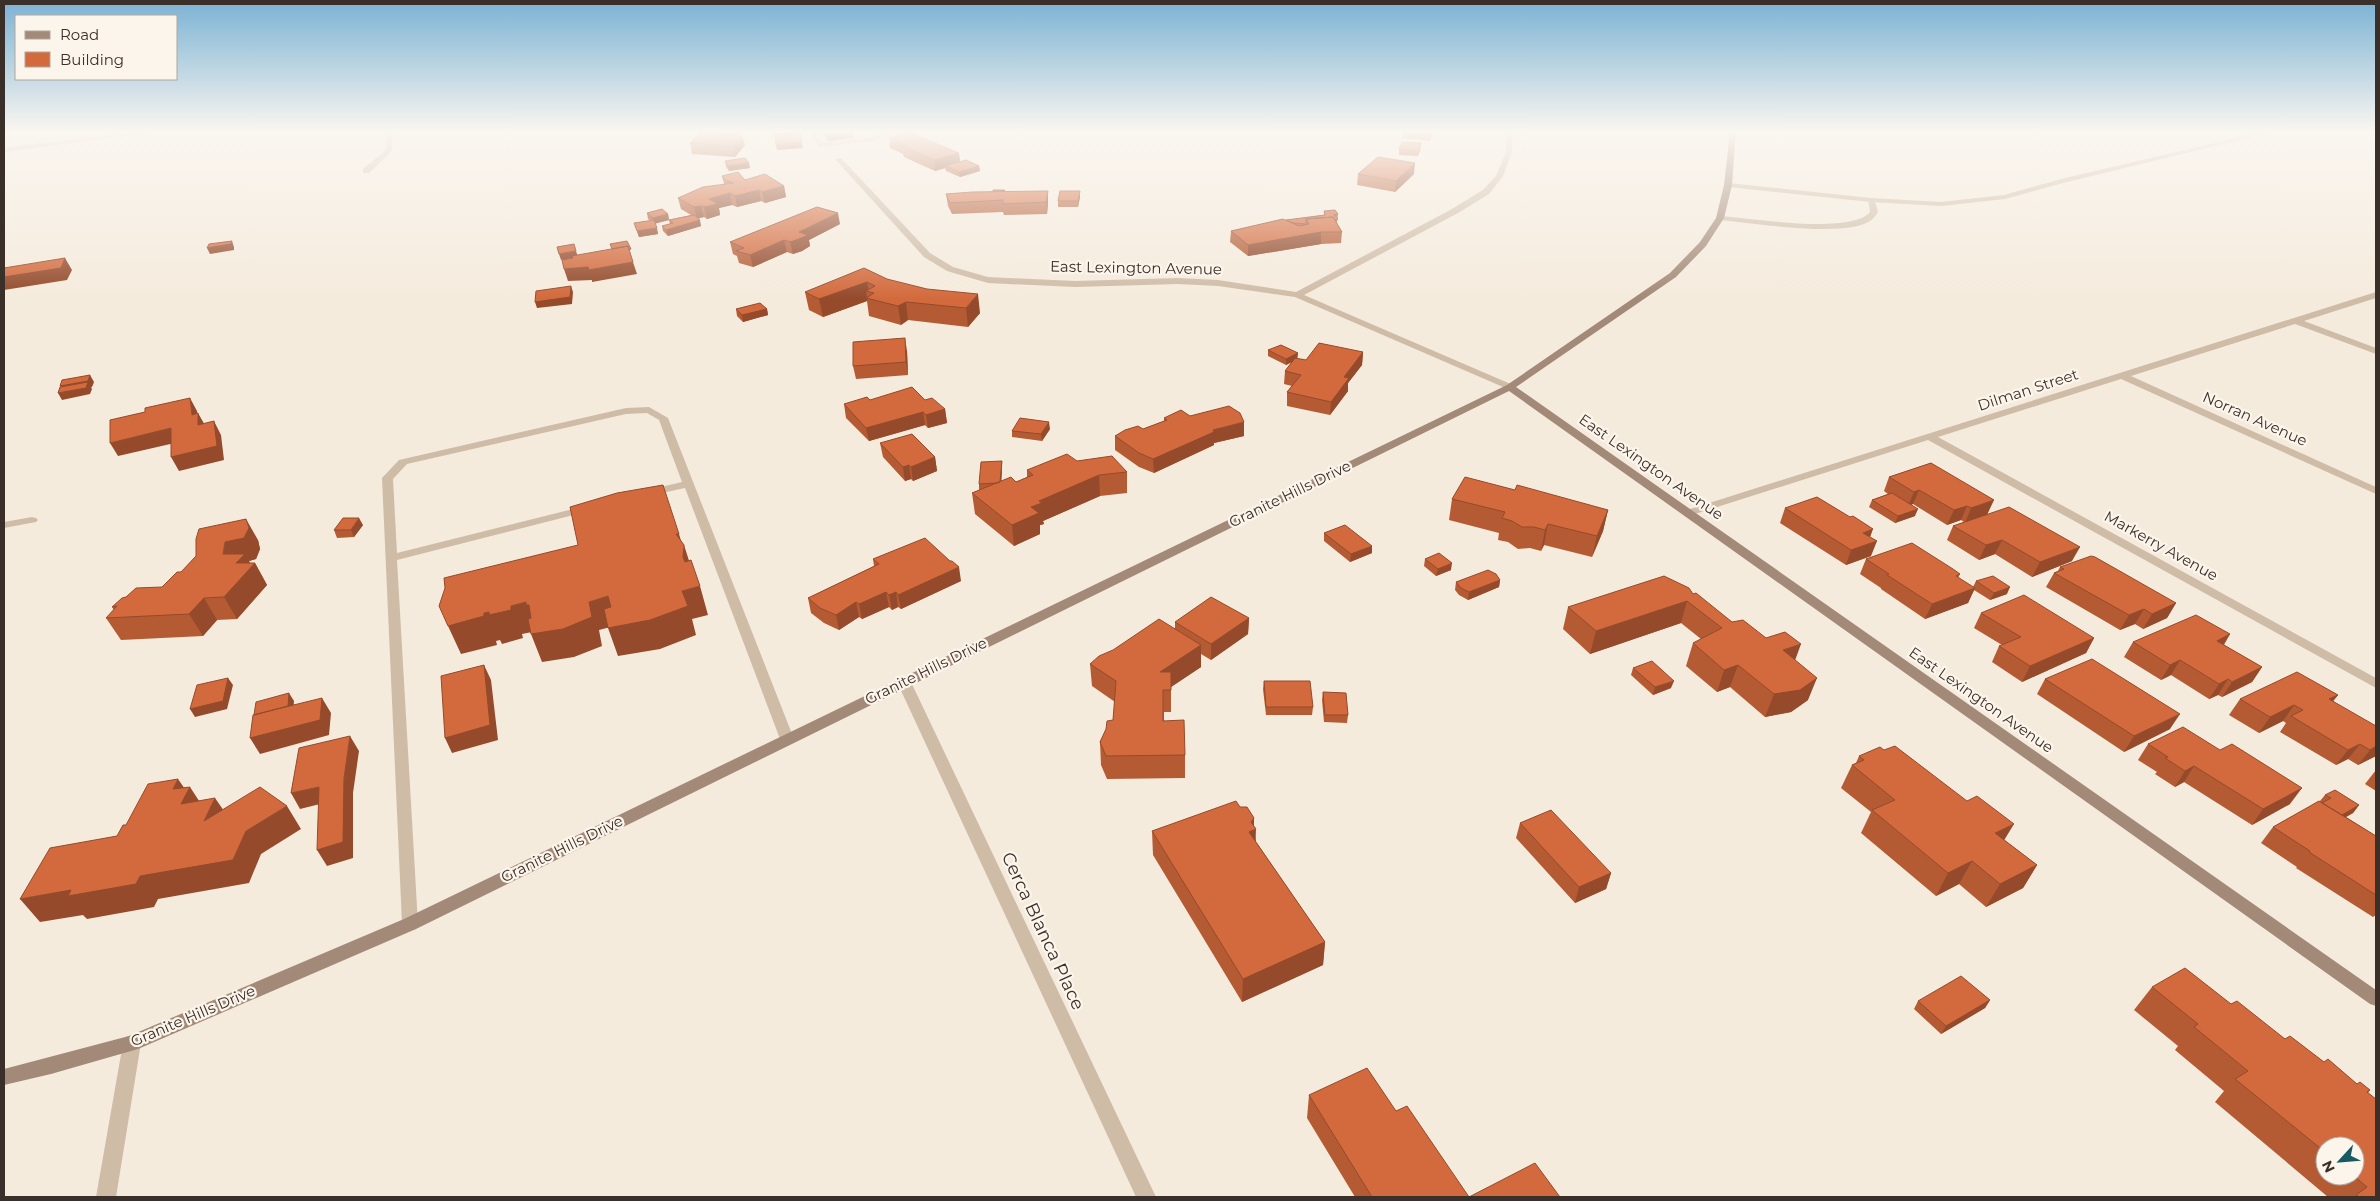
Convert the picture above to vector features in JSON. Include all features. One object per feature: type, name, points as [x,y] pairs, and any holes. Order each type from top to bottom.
[{"type":"street","name":"East Lexington Avenue","points":[[865,187],[927,255],[950,269],[988,280],[1075,284],[1178,281],[1218,283],[1297,296],[1510,387],[2376,999]]},
{"type":"street","points":[[1297,296],[1455,211],[1486,192],[1490,187]]},
{"type":"street","name":"Granite Hills Drive","points":[[4,1077],[132,1043],[410,924],[1510,387],[1673,275],[1703,244],[1720,218],[1728,187]]},
{"type":"street","points":[[1748,187],[1871,200],[1941,204],[2005,197],[2040,187]]},
{"type":"street","points":[[1720,218],[1805,226],[1847,225],[1866,221],[1874,212],[1871,200]]},
{"type":"street","name":"Dilman Street","points":[[1688,513],[2376,295]]},
{"type":"street","points":[[2296,320],[2376,351]]},
{"type":"street","name":"Norran Avenue","points":[[2121,375],[2376,491]]},
{"type":"street","points":[[410,924],[387,478],[403,462],[626,411],[649,410],[663,418],[788,739]]},
{"type":"street","name":"Markerry Avenue","points":[[1930,437],[2376,684]]},
{"type":"street","points":[[634,497],[688,484]]},
{"type":"street","points":[[391,558],[597,506]]},
{"type":"street","points":[[4,526],[32,520]]},
{"type":"street","name":"Cerca Blanca Place","points":[[904,682],[1146,1197]]},
{"type":"street","points":[[106,1197],[132,1043]]},
{"type":"building","points":[[703,187],[780,187],[735,196],[730,193],[709,199],[718,204],[704,207],[694,207],[678,198]]},
{"type":"building","points":[[1048,191],[1046,202],[1003,204],[1003,200],[950,203],[946,194],[972,192]]},
{"type":"building","points":[[1060,191],[1080,191],[1078,201],[1058,201]]},
{"type":"building","points":[[817,207],[838,213],[799,232],[808,235],[799,239],[790,242],[784,240],[750,255],[736,251],[744,248],[730,242]]},
{"type":"building","points":[[662,209],[668,214],[653,218],[647,213]]},
{"type":"building","points":[[1335,210],[1338,214],[1334,215],[1338,219],[1335,220],[1333,217],[1306,219],[1306,224],[1293,223],[1286,220],[1325,215],[1324,211]]},
{"type":"building","points":[[694,215],[700,220],[666,230],[662,226],[673,223],[669,220]]},
{"type":"building","points":[[1333,217],[1342,232],[1321,232],[1248,245],[1231,231],[1283,219],[1299,226],[1309,224],[1306,219]]},
{"type":"building","points":[[654,220],[657,228],[637,231],[634,223]]},
{"type":"building","points":[[232,241],[231,244],[207,248],[209,244]]},
{"type":"building","points":[[627,241],[631,249],[629,250],[628,246],[612,249],[610,244]]},
{"type":"building","points":[[574,244],[576,251],[559,254],[557,247]]},
{"type":"building","points":[[628,246],[633,262],[589,270],[588,267],[564,269],[562,260],[573,258],[572,256]]},
{"type":"building","points":[[65,258],[61,268],[4,277],[4,268]]},
{"type":"building","points":[[864,268],[887,279],[927,289],[978,294],[966,308],[906,302],[898,306],[866,298],[874,293],[866,291],[875,286],[867,282],[819,299],[805,292]]},
{"type":"building","points":[[571,286],[570,297],[535,302],[536,291]]},
{"type":"building","points":[[760,303],[767,309],[742,315],[736,309]]},
{"type":"building","points":[[905,338],[906,362],[853,366],[853,342]]},
{"type":"building","points":[[1319,343],[1363,352],[1344,377],[1349,378],[1331,402],[1287,392],[1301,375],[1285,371],[1295,358],[1306,360]]},
{"type":"building","points":[[1281,345],[1298,353],[1286,359],[1268,350]]},
{"type":"building","points":[[90,375],[88,381],[60,386],[62,380]]},
{"type":"building","points":[[88,382],[86,388],[58,393],[60,387]]},
{"type":"building","points":[[912,387],[925,400],[932,398],[945,409],[926,415],[923,412],[866,428],[844,404],[867,397],[870,400]]},
{"type":"building","points":[[190,398],[192,415],[198,413],[198,425],[214,421],[217,446],[171,457],[171,428],[110,443],[110,420],[145,412],[145,408]]},
{"type":"building","points":[[1229,406],[1240,413],[1244,422],[1213,430],[1214,432],[1153,459],[1139,453],[1115,436],[1125,430],[1138,426],[1143,429],[1167,420],[1164,418],[1181,410],[1190,416]]},
{"type":"building","points":[[1020,418],[1049,422],[1041,434],[1012,431]]},
{"type":"building","points":[[912,434],[935,457],[911,467],[909,465],[903,467],[880,443]]},
{"type":"building","points":[[1067,454],[1077,461],[1112,456],[1127,472],[1099,475],[1039,501],[1042,503],[1031,507],[1039,513],[1012,525],[972,493],[1011,477],[1016,482],[1033,475],[1027,470]]},
{"type":"building","points":[[1002,461],[1000,482],[979,484],[981,462]]},
{"type":"building","points":[[1931,463],[1994,500],[1971,508],[1967,506],[1954,510],[1919,490],[1914,492],[1889,477]]},
{"type":"building","points":[[1465,477],[1515,490],[1517,485],[1608,510],[1597,536],[1548,524],[1545,530],[1534,527],[1522,527],[1502,518],[1505,512],[1452,499]]},
{"type":"building","points":[[663,485],[679,534],[676,534],[684,545],[683,557],[685,562],[691,560],[700,586],[682,591],[688,606],[650,620],[608,628],[604,609],[611,607],[608,596],[589,602],[592,617],[563,629],[531,634],[528,619],[531,618],[529,605],[526,605],[526,602],[511,606],[511,610],[489,615],[489,612],[484,613],[484,616],[448,626],[439,606],[445,588],[444,578],[578,545],[570,507],[617,493]]},
{"type":"building","points":[[1892,493],[1918,509],[1898,516],[1872,500]]},
{"type":"building","points":[[1817,497],[1873,529],[1863,533],[1877,541],[1851,550],[1785,508]]},
{"type":"building","points":[[2009,507],[2080,547],[2040,562],[2002,540],[1986,545],[1953,526]]},
{"type":"building","points":[[343,518],[359,518],[351,530],[334,530]]},
{"type":"building","points":[[246,519],[249,528],[244,538],[225,542],[223,554],[245,554],[236,563],[255,563],[224,597],[204,598],[189,614],[106,618],[117,606],[112,607],[136,588],[162,587],[177,572],[181,572],[196,556],[196,539],[199,529]]},
{"type":"building","points":[[1345,525],[1372,546],[1351,554],[1324,533]]},
{"type":"building","points":[[925,538],[959,567],[898,595],[896,592],[889,595],[886,592],[859,604],[856,602],[836,615],[820,608],[808,598],[879,564],[873,559]]},
{"type":"building","points":[[1912,543],[1960,574],[1956,576],[1975,588],[1932,604],[1866,559]]},
{"type":"building","points":[[1439,553],[1452,563],[1438,569],[1425,559]]},
{"type":"building","points":[[2091,556],[2176,603],[2152,614],[2144,609],[2129,615],[2054,573],[2064,569],[2060,567]]},
{"type":"building","points":[[1488,570],[1496,574],[1500,580],[1469,592],[1461,588],[1456,582]]},
{"type":"building","points":[[1664,576],[1689,588],[1693,594],[1696,593],[1732,622],[1743,620],[1766,638],[1785,632],[1801,644],[1783,650],[1817,678],[1800,690],[1774,694],[1738,665],[1724,670],[1693,643],[1722,628],[1687,601],[1596,631],[1568,607]]},
{"type":"building","points":[[1993,576],[2010,587],[1994,593],[1976,581]]},
{"type":"building","points":[[2024,595],[2094,638],[2030,666],[1999,646],[2021,637],[1981,613]]},
{"type":"building","points":[[1211,597],[1249,618],[1211,644],[1175,622]]},
{"type":"building","points":[[2196,615],[2230,634],[2217,641],[2262,667],[2232,682],[2228,679],[2219,684],[2180,660],[2170,665],[2133,642]]},
{"type":"building","points":[[1159,619],[1201,645],[1160,672],[1171,672],[1171,690],[1163,690],[1163,721],[1184,720],[1185,755],[1106,756],[1100,742],[1106,729],[1107,721],[1113,720],[1116,681],[1090,664],[1099,656],[1113,650]]},
{"type":"building","points":[[2092,659],[2180,714],[2134,736],[2045,679]]},
{"type":"building","points":[[1652,661],[1674,681],[1655,687],[1633,668]]},
{"type":"building","points":[[484,665],[490,725],[445,738],[441,676]]},
{"type":"building","points":[[2297,672],[2338,695],[2329,699],[2376,726],[2376,746],[2370,750],[2360,744],[2348,750],[2291,716],[2303,710],[2294,705],[2270,717],[2240,699]]},
{"type":"building","points":[[228,678],[223,701],[190,709],[197,685]]},
{"type":"building","points":[[1264,681],[1310,681],[1313,707],[1266,707]]},
{"type":"building","points":[[1323,692],[1346,693],[1348,715],[1325,715]]},
{"type":"building","points":[[289,693],[288,706],[254,715],[256,702]]},
{"type":"building","points":[[322,698],[320,720],[250,738],[253,715]]},
{"type":"building","points":[[2183,727],[2220,750],[2232,744],[2302,788],[2263,809],[2194,766],[2185,771],[2148,744]]},
{"type":"building","points":[[350,736],[344,778],[343,842],[317,850],[319,787],[291,793],[299,748]]},
{"type":"building","points":[[1895,746],[1967,801],[1977,796],[2014,824],[1995,833],[2037,865],[2000,884],[1972,861],[1948,873],[1872,810],[1895,800],[1852,765],[1864,760],[1859,756],[1880,747],[1884,750]]},
{"type":"building","points":[[178,779],[173,789],[190,787],[181,804],[215,798],[204,821],[260,787],[287,806],[246,831],[233,860],[140,876],[136,884],[68,896],[71,890],[20,899],[50,848],[117,836],[123,825],[126,825],[148,784]]},
{"type":"building","points":[[2335,790],[2359,805],[2342,815],[2322,803],[2331,798],[2325,795]]},
{"type":"building","points":[[1236,801],[1240,807],[1247,807],[1254,818],[1251,822],[1256,829],[1249,832],[1325,942],[1243,979],[1152,831]]},
{"type":"building","points":[[2319,801],[2376,836],[2376,895],[2273,827]]},
{"type":"building","points":[[1551,810],[1611,873],[1579,887],[1520,823]]},
{"type":"building","points":[[2185,968],[2231,1004],[2237,1001],[2285,1039],[2290,1036],[2324,1062],[2328,1059],[2357,1084],[2360,1082],[2370,1090],[2367,1092],[2376,1099],[2376,1197],[2359,1197],[2356,1195],[2367,1187],[2365,1185],[2365,1136],[2315,1136],[2315,1144],[2235,1079],[2248,1071],[2194,1027],[2198,1024],[2152,987]]},
{"type":"building","points":[[1961,976],[1990,1000],[1946,1026],[1918,1001]]},
{"type":"building","points":[[1367,1068],[1396,1111],[1407,1106],[1469,1197],[1372,1197],[1309,1095]]},
{"type":"building","points":[[1535,1163],[1560,1197],[1469,1197]]}]
